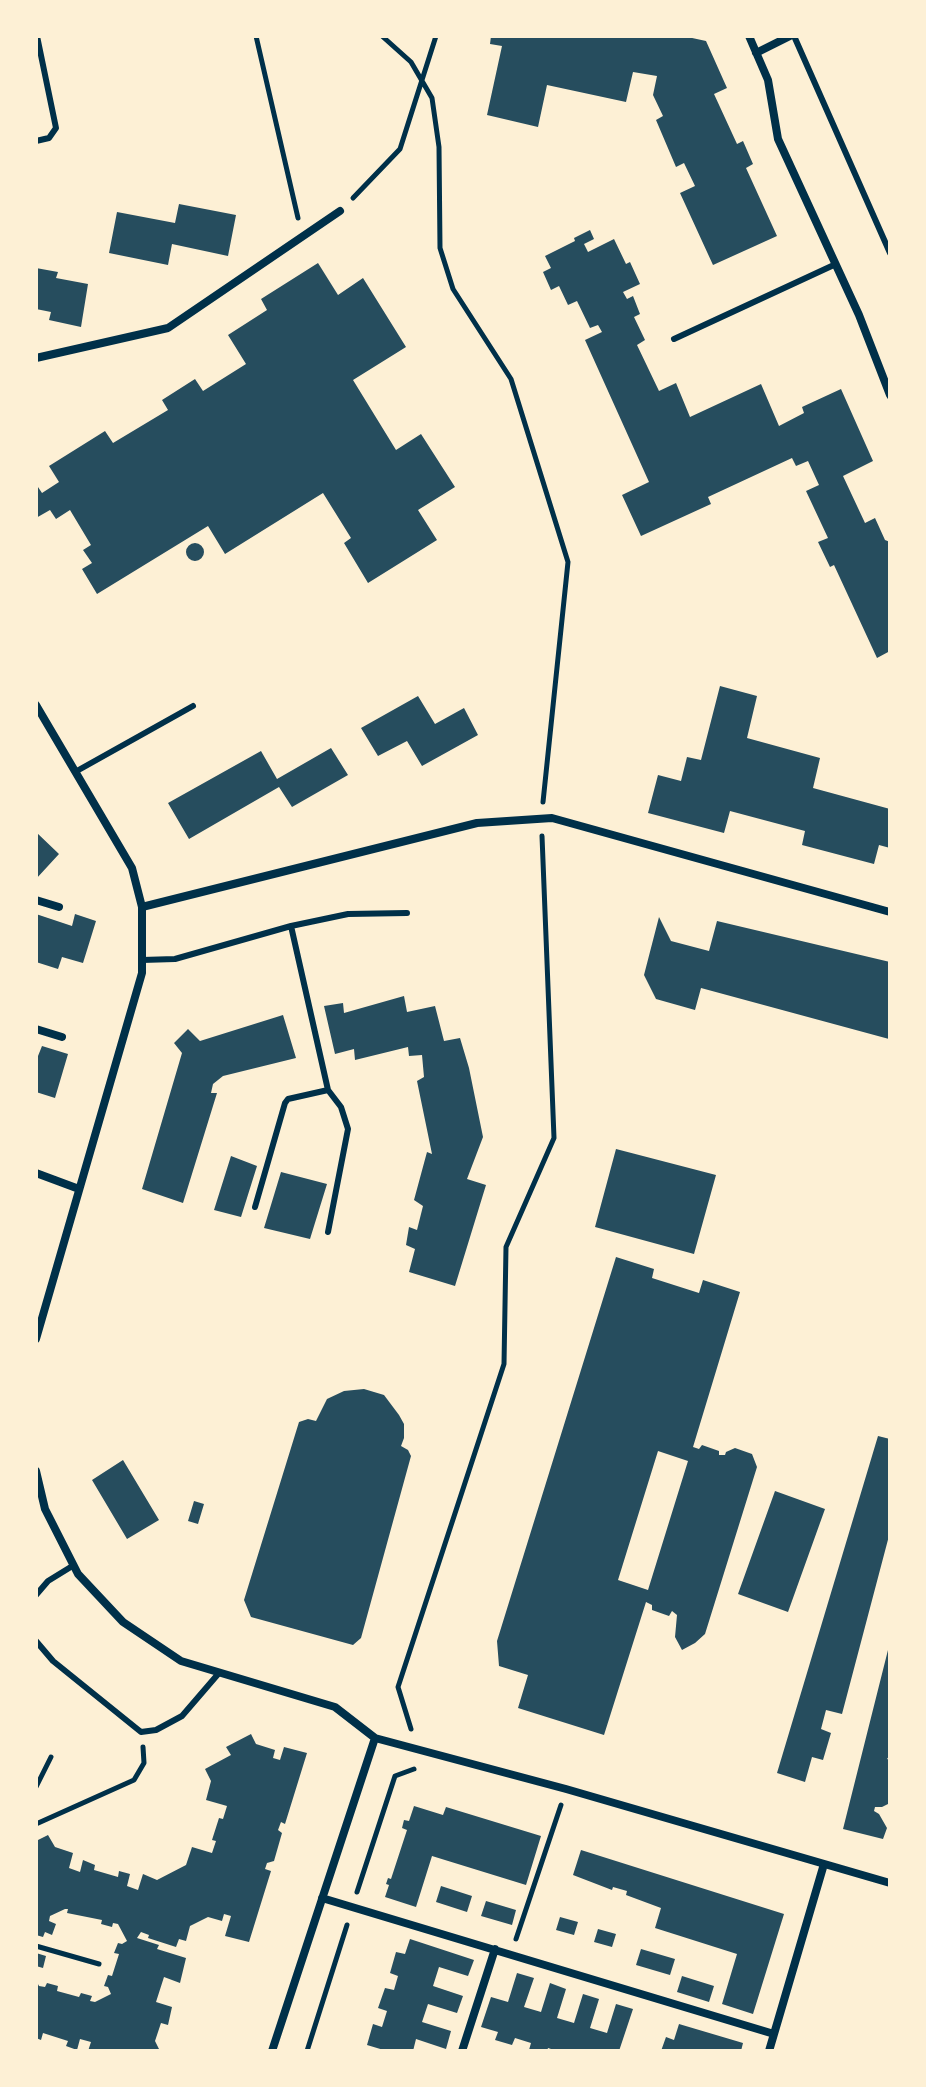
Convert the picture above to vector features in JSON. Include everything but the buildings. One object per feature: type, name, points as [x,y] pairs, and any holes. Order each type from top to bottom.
[{"type":"street","points":[[749,36],[768,80],[778,139],[889,389]]},
{"type":"street","points":[[756,53],[792,36]]},
{"type":"street","points":[[36,358],[168,328],[340,211]]},
{"type":"street","points":[[36,705],[132,868],[142,907],[142,973],[36,1339]]},
{"type":"street","points":[[142,907],[477,823],[552,818],[890,912]]},
{"type":"street","points":[[36,900],[59,907]]},
{"type":"street","points":[[36,1029],[62,1037]]},
{"type":"street","points":[[36,1173],[79,1189]]},
{"type":"street","points":[[36,1471],[45,1509],[78,1574],[123,1622],[181,1661],[335,1707],[375,1738],[566,1789],[890,1883]]},
{"type":"street","points":[[272,2051],[375,1738]]},
{"type":"street","points":[[769,2051],[824,1864]]},
{"type":"street","points":[[322,1898],[774,2034]]},
{"type":"street","points":[[462,2051],[495,1949]]},
{"type":"lane","points":[[36,141],[49,138],[56,128],[37,36]]},
{"type":"lane","points":[[792,36],[890,253]]},
{"type":"lane","points":[[674,339],[836,264]]},
{"type":"lane","points":[[75,772],[193,706]]},
{"type":"lane","points":[[142,960],[175,959],[291,926],[348,914],[407,913]]},
{"type":"lane","points":[[291,926],[328,1090],[341,1107],[348,1129],[328,1232]]},
{"type":"lane","points":[[255,1207],[285,1103],[288,1099],[328,1090]]},
{"type":"lane","points":[[36,1595],[48,1581],[74,1565]]},
{"type":"lane","points":[[36,1641],[53,1661],[141,1732],[156,1730],[182,1716],[219,1673]]},
{"type":"path","points":[[256,36],[302,237]]},
{"type":"path","points":[[382,36],[411,62],[432,98],[439,147],[440,248],[453,289],[511,379],[568,562],[543,791]]},
{"type":"path","points":[[340,211],[400,149],[436,36]]},
{"type":"path","points":[[418,1751],[398,1687],[504,1364],[506,1247],[554,1138],[542,856]]},
{"type":"path","points":[[36,1824],[134,1780],[144,1763],[141,1732]]},
{"type":"path","points":[[36,1787],[51,1757]]},
{"type":"path","points":[[511,1955],[566,1789]]},
{"type":"path","points":[[36,1946],[99,1964]]}]
